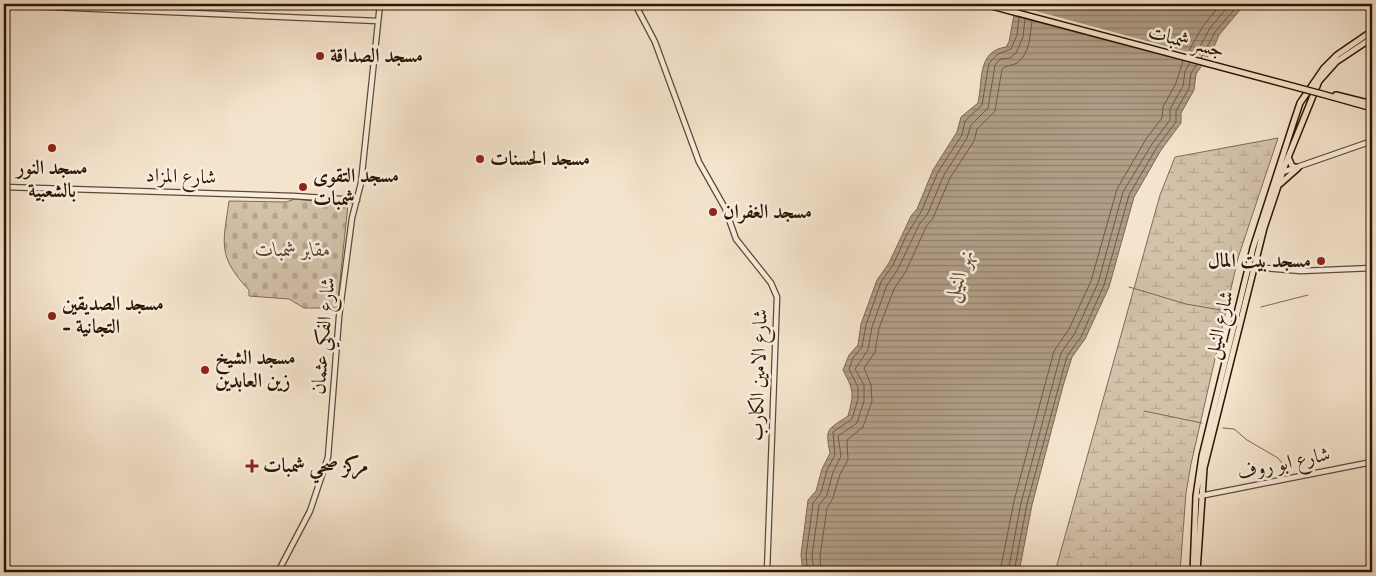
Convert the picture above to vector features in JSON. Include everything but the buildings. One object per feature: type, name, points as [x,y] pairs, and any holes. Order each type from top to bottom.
[{"type":"main road","name":"جسر شمبات","points":[[984,4],[1323,93]]},
{"type":"main road","name":"جسر شمبات","points":[[998,4],[1323,93]]},
{"type":"main road","name":"شارع النيل","points":[[1193,572],[1202,456],[1235,330],[1249,266],[1300,103],[1315,80],[1337,55],[1372,31]]},
{"type":"main road","name":"شارع النيل","points":[[1197,572],[1198,496],[1227,384],[1253,267],[1278,186],[1279,173],[1319,81],[1336,62],[1372,38]]},
{"type":"main road","points":[[1323,93],[1372,104]]},
{"type":"main road","points":[[1323,93],[1372,108]]},
{"type":"main road","points":[[1288,156],[1292,166],[1298,168]]},
{"type":"main road","points":[[1278,186],[1284,178],[1298,168]]},
{"type":"street","name":"شارع الفكي عثمان","points":[[278,572],[310,511],[327,462],[338,317],[352,218],[361,183],[380,4]]},
{"type":"street","name":"شارع الامين الكارب","points":[[636,4],[655,42],[699,162],[725,208],[736,239],[771,283],[777,297],[767,572]]},
{"type":"street","points":[[4,5],[378,21]]},
{"type":"street","points":[[1279,173],[1372,141]]},
{"type":"street","name":"شارع المزاد","points":[[4,188],[293,196],[357,200]]},
{"type":"street","points":[[1253,267],[1271,271],[1372,268]]},
{"type":"street","name":"شارع ابو روف","points":[[1198,496],[1372,462]]},
{"type":"green space","points":[[1278,138],[1238,258],[1191,464],[1186,493],[1180,572],[1055,572],[1160,195],[1175,157]]},
{"type":"green space","name":"مقابر شمبات","points":[[295,199],[348,205],[337,308],[304,308],[289,299],[249,296],[249,290],[232,268],[227,258],[224,239],[229,201],[286,202]]},
{"type":"water","name":"نهر النيل","points":[[1016,4],[1245,4],[1219,35],[1213,49],[1196,74],[1194,90],[1181,113],[1181,123],[1161,150],[1134,197],[1109,287],[1085,339],[1072,357],[1063,386],[1032,505],[1019,572],[803,572],[801,555],[808,500],[816,491],[822,469],[830,453],[829,430],[848,416],[851,402],[851,388],[843,370],[849,355],[858,345],[861,324],[877,280],[889,263],[911,216],[917,209],[933,170],[957,132],[961,117],[978,103],[981,76],[986,60],[990,54],[1006,47],[1009,42]]},
{"type":"pier","points":[[1013,5],[1210,58],[1204,67],[1012,15]]},
{"type":"waterway","points":[[301,199],[350,204]]},
{"type":"waterway","points":[[1129,287],[1186,304],[1232,312]]},
{"type":"waterway","points":[[1261,307],[1308,295]]},
{"type":"waterway","points":[[1144,411],[1202,423]]},
{"type":"waterway","points":[[1223,428],[1234,429],[1247,440],[1278,458],[1289,472]]},
{"type":"place","name":"مسجد الصداقة","points":[[320,56]]},
{"type":"place","name":"مسجد النور بالشعبية","points":[[52,148]]},
{"type":"place","name":"مسجد الحسنات","points":[[480,159]]},
{"type":"place","name":"مسجد التقوى شمبات","points":[[303,187]]},
{"type":"place","name":"مسجد الغفران","points":[[713,212]]},
{"type":"place","name":"مسجد بيت المال","points":[[1321,261]]},
{"type":"place","name":"مسجد الصديقين - التجانية","points":[[52,316]]},
{"type":"place","name":"مسجد الشيخ زين العابدين","points":[[205,370]]},
{"type":"place","name":"مركز صحي شمبات","points":[[252,466]]}]
